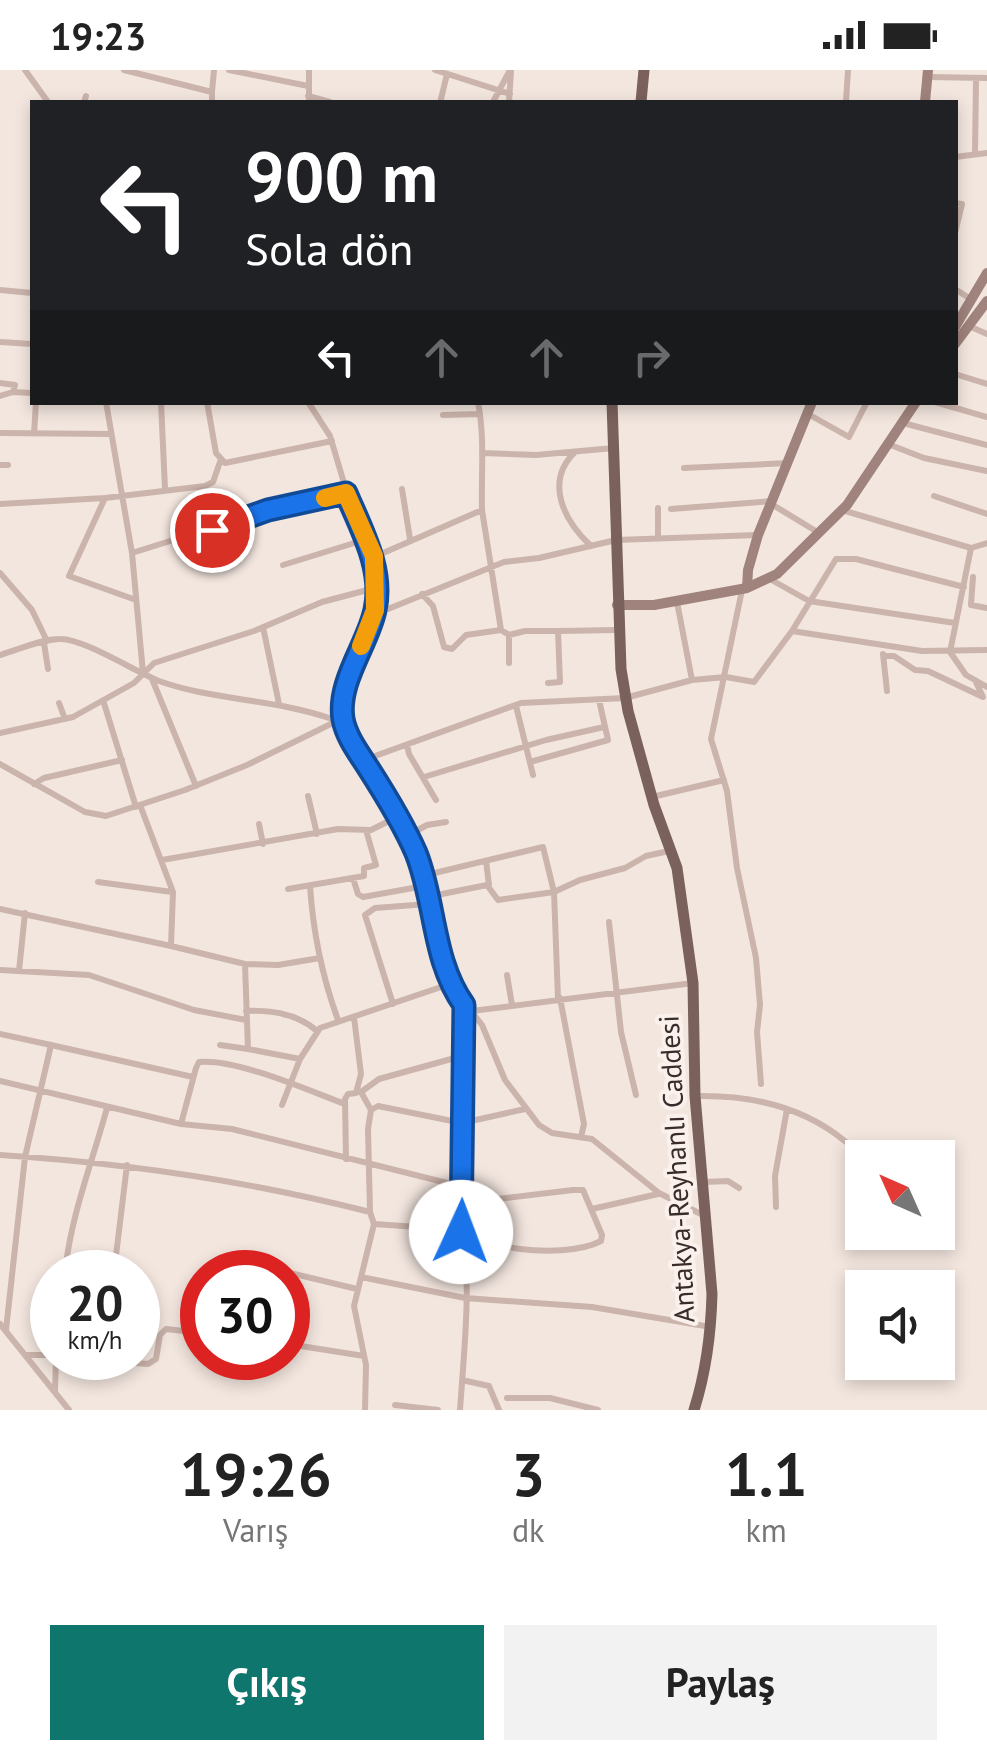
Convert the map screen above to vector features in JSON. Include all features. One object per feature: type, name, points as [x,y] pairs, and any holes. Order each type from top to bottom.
[{"type":"main road","points":[[641,100],[644,70]]},
{"type":"main road","points":[[926,100],[928,74]]},
{"type":"main road","points":[[958,321],[987,273]]},
{"type":"main road","points":[[958,340],[985,305]]},
{"type":"main road","name":"Antakya-Reyhanlı Caddesi","points":[[612,405],[618,630],[625,698],[652,798],[677,868],[692,983],[696,1096],[712,1294],[702,1386],[694,1410]]},
{"type":"main road","points":[[617,605],[631,607],[744,588],[777,574],[842,510],[903,423],[911,405]]},
{"type":"main road","points":[[744,588],[758,535],[810,408]]},
{"type":"street","points":[[25,70],[47,100]]},
{"type":"street","points":[[124,70],[212,92]]},
{"type":"street","points":[[212,100],[214,70]]},
{"type":"street","points":[[229,70],[308,86]]},
{"type":"street","points":[[308,99],[309,70]]},
{"type":"street","points":[[435,70],[498,89],[510,98]]},
{"type":"street","points":[[494,100],[511,70]]},
{"type":"street","points":[[510,98],[511,70]]},
{"type":"street","points":[[846,100],[848,70]]},
{"type":"street","points":[[441,99],[448,74]]},
{"type":"street","points":[[928,74],[987,78]]},
{"type":"street","points":[[975,154],[976,78]]},
{"type":"street","points":[[958,157],[987,153]]},
{"type":"street","points":[[0,290],[30,293]]},
{"type":"street","points":[[958,291],[970,298]]},
{"type":"street","points":[[968,326],[987,334]]},
{"type":"street","points":[[0,342],[30,344]]},
{"type":"street","points":[[958,375],[987,384]]},
{"type":"street","points":[[0,383],[15,385],[13,392]]},
{"type":"street","points":[[0,396],[30,393]]},
{"type":"street","points":[[34,434],[36,405]]},
{"type":"street","points":[[106,405],[132,553],[143,674]]},
{"type":"street","points":[[162,405],[165,489]]},
{"type":"street","points":[[208,405],[216,453],[225,463],[332,441]]},
{"type":"street","points":[[310,405],[332,441],[346,493],[374,556],[375,610],[338,719],[408,836],[450,984],[464,1005],[461,1230],[465,1242],[465,1298],[460,1410]]},
{"type":"street","points":[[478,405],[482,510],[510,663]]},
{"type":"street","points":[[810,408],[849,437],[865,405]]},
{"type":"street","points":[[945,405],[987,417]]},
{"type":"street","points":[[444,414],[480,414]]},
{"type":"street","points":[[903,423],[987,445]]},
{"type":"street","points":[[0,433],[111,434]]},
{"type":"street","points":[[888,444],[924,458],[987,471]]},
{"type":"street","points":[[483,453],[536,455],[614,448]]},
{"type":"street","points":[[576,452],[564,464],[560,492],[566,515],[591,546]]},
{"type":"street","points":[[0,504],[106,498],[205,486],[213,482],[221,459]]},
{"type":"street","points":[[684,468],[789,463]]},
{"type":"street","points":[[402,489],[410,540]]},
{"type":"street","points":[[132,553],[268,510],[346,493]]},
{"type":"street","points":[[934,496],[987,514]]},
{"type":"street","points":[[106,498],[70,576],[136,600]]},
{"type":"street","points":[[671,508],[774,503],[820,534]]},
{"type":"street","points":[[658,508],[658,538]]},
{"type":"street","points":[[374,556],[482,510]]},
{"type":"street","points":[[842,510],[971,548],[987,543]]},
{"type":"street","points":[[375,610],[388,610],[492,566],[616,540],[758,535]]},
{"type":"street","points":[[283,565],[364,540]]},
{"type":"street","points":[[971,548],[972,605],[987,608]]},
{"type":"street","points":[[364,760],[516,706],[555,700],[625,698],[692,680],[726,677],[754,682],[792,631],[836,559],[856,559],[964,587]]},
{"type":"street","points":[[0,573],[32,610],[45,642],[48,669]]},
{"type":"street","points":[[970,577],[982,579]]},
{"type":"street","points":[[970,577],[954,623],[950,652],[966,675],[987,687]]},
{"type":"street","points":[[767,578],[809,600],[954,623]]},
{"type":"street","points":[[0,733],[56,725],[103,700],[154,663],[322,602],[375,588]]},
{"type":"street","points":[[744,588],[711,739],[724,780],[756,958],[762,1084]]},
{"type":"street","points":[[422,594],[433,606],[441,642],[448,649],[466,636],[525,630],[618,630]]},
{"type":"street","points":[[677,600],[692,680]]},
{"type":"street","points":[[264,626],[279,704]]},
{"type":"street","points":[[548,683],[560,682],[558,630]]},
{"type":"street","points":[[792,631],[950,652],[987,650]]},
{"type":"street","points":[[0,656],[45,642],[72,640],[152,678],[216,696],[279,704],[338,719]]},
{"type":"street","points":[[878,644],[884,656],[886,691]]},
{"type":"street","points":[[884,656],[894,656],[914,670],[928,671],[983,697],[974,680]]},
{"type":"street","points":[[152,678],[196,786]]},
{"type":"street","points":[[103,700],[138,806],[173,892],[171,946]]},
{"type":"street","points":[[530,762],[608,740],[599,700]]},
{"type":"street","points":[[59,703],[64,719]]},
{"type":"street","points":[[516,706],[533,775]]},
{"type":"street","points":[[0,764],[99,816],[196,786],[338,719]]},
{"type":"street","points":[[424,776],[604,728]]},
{"type":"street","points":[[407,745],[436,800]]},
{"type":"street","points":[[34,784],[44,778],[122,760]]},
{"type":"street","points":[[652,798],[724,780]]},
{"type":"street","points":[[308,796],[317,834]]},
{"type":"street","points":[[162,860],[338,829],[366,830],[397,818]]},
{"type":"street","points":[[408,836],[426,825],[446,822]]},
{"type":"street","points":[[259,824],[263,844]]},
{"type":"street","points":[[288,890],[364,876],[364,868],[376,864],[366,830]]},
{"type":"street","points":[[422,876],[543,847],[554,892],[559,999],[584,1124],[580,1137]]},
{"type":"street","points":[[486,860],[490,885],[498,900],[508,901],[554,892],[670,850]]},
{"type":"street","points":[[354,878],[358,894],[364,897],[424,886]]},
{"type":"street","points":[[98,882],[173,892]]},
{"type":"street","points":[[394,1004],[366,915],[375,908],[428,901],[490,885]]},
{"type":"street","points":[[310,886],[320,958],[338,1020]]},
{"type":"street","points":[[0,909],[245,964],[278,965],[320,958]]},
{"type":"street","points":[[19,971],[24,913]]},
{"type":"street","points":[[609,922],[621,1032],[636,1095]]},
{"type":"street","points":[[245,964],[248,1049]]},
{"type":"street","points":[[0,970],[89,975],[194,1010],[246,1016],[287,1015],[307,1022],[317,1031]]},
{"type":"street","points":[[507,975],[512,1005]]},
{"type":"street","points":[[472,1011],[692,983]]},
{"type":"street","points":[[282,1105],[300,1059],[317,1031],[338,1020],[450,984]]},
{"type":"street","points":[[461,1001],[482,1026],[505,1080],[546,1131],[580,1137],[601,1146],[659,1194],[706,1216]]},
{"type":"street","points":[[354,1017],[361,1074],[359,1092],[372,1110]]},
{"type":"street","points":[[0,1034],[194,1076]]},
{"type":"street","points":[[220,1045],[300,1059]]},
{"type":"street","points":[[51,1046],[25,1157],[3,1327],[67,1408],[52,1410]]},
{"type":"street","points":[[346,1159],[348,1094],[359,1092],[379,1078],[462,1056]]},
{"type":"street","points":[[181,1124],[199,1062],[204,1061],[291,1084],[346,1104]]},
{"type":"street","points":[[0,1081],[181,1124],[232,1129],[463,1188]]},
{"type":"street","points":[[696,1096],[736,1096],[788,1108],[845,1141]]},
{"type":"street","points":[[365,1410],[364,1356],[354,1314],[374,1224],[370,1212],[368,1130],[372,1110],[378,1106],[462,1123],[525,1108]]},
{"type":"street","points":[[69,1250],[81,1186],[93,1161],[107,1108]]},
{"type":"street","points":[[776,1207],[775,1176],[788,1108]]},
{"type":"street","points":[[0,1155],[127,1165],[216,1179],[370,1212]]},
{"type":"street","points":[[117,1250],[127,1165]]},
{"type":"street","points":[[702,1182],[728,1181],[740,1188]]},
{"type":"street","points":[[465,1242],[494,1241],[537,1250],[592,1246],[602,1235],[584,1190],[490,1200],[494,1241]]},
{"type":"street","points":[[592,1208],[659,1194]]},
{"type":"street","points":[[374,1224],[461,1230]]},
{"type":"street","points":[[310,1277],[358,1288]]},
{"type":"street","points":[[361,1277],[465,1298],[592,1307],[711,1327]]},
{"type":"street","points":[[310,1347],[364,1356]]},
{"type":"street","points":[[26,1355],[30,1355]]},
{"type":"street","points":[[55,1380],[55,1392]]},
{"type":"street","points":[[462,1380],[489,1386],[499,1410]]},
{"type":"street","points":[[507,1398],[550,1398],[598,1410]]},
{"type":"street","points":[[395,1405],[438,1410]]},
{"type":"slow traffic","points":[[325,498],[346,493],[374,556],[375,610],[361,646]]},
{"type":"route","points":[[212,530],[268,510],[346,493],[374,556],[375,610],[345,693],[343,718],[357,752],[418,857],[441,957],[450,984],[464,1005],[461,1232]]}]
